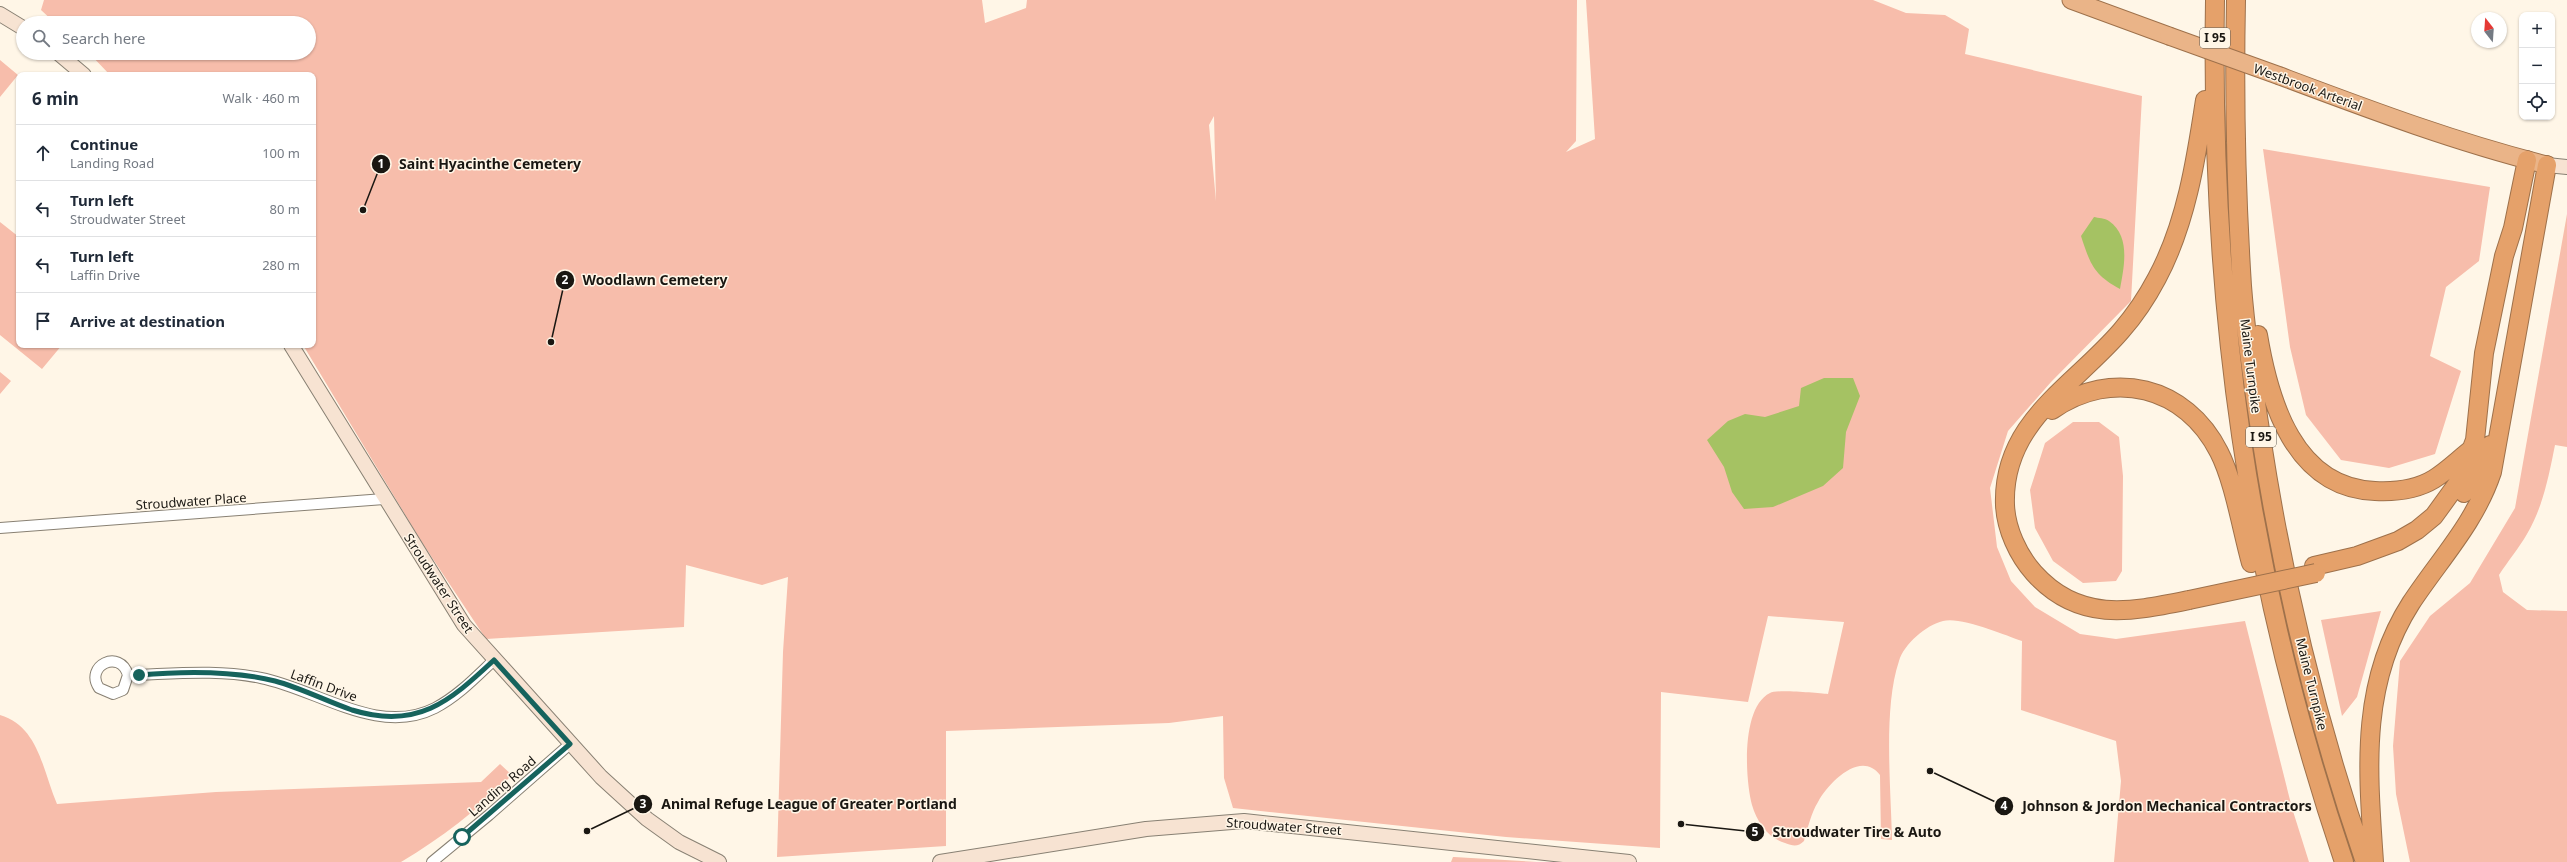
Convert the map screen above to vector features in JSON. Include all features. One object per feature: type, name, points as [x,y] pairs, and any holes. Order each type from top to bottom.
[{"type":"highway","name":"Westbrook Arterial","points":[[2071,0],[2424,129],[2547,165]]},
{"type":"highway","name":"Maine Turnpike","points":[[2215,0],[2214,75],[2222,288],[2234,394],[2250,504],[2276,628],[2314,772],[2344,862]]},
{"type":"highway","name":"Maine Turnpike","points":[[2236,0],[2234,103],[2242,288],[2252,378],[2279,541],[2316,703],[2365,862]]},
{"type":"highway","points":[[2188,596],[2140,610],[2119,612],[2086,607],[2056,592],[2032,571],[2019,552],[2007,521],[2005,488],[2012,455],[2028,426],[2122,331],[2158,276],[2182,214],[2194,164],[2206,91],[2214,75]]},
{"type":"highway","points":[[2315,569],[2378,550],[2417,530],[2448,499],[2460,480],[2472,448],[2478,418],[2484,353],[2504,256],[2513,228],[2526,160]]},
{"type":"highway","points":[[2374,862],[2368,772],[2370,728],[2377,684],[2400,622],[2464,532],[2485,493],[2498,445],[2502,406],[2547,165]]},
{"type":"highway","points":[[2238,194],[2253,308],[2264,365],[2280,417],[2302,456],[2318,471],[2337,482],[2369,491],[2391,492],[2413,488],[2433,480],[2472,448]]},
{"type":"highway","points":[[2276,628],[2265,617],[2220,453],[2209,434],[2195,417],[2177,404],[2157,394],[2124,387],[2092,390],[2061,404],[2044,418],[2030,435],[2019,455],[2013,476],[2012,498],[2014,520],[2021,541],[2030,556],[2048,576],[2065,590],[2096,602],[2130,604],[2188,596],[2315,569],[2388,555],[2408,545],[2442,518],[2470,485],[2481,466],[2502,406]]},
{"type":"main road","points":[[0,14],[16,24]]},
{"type":"main road","points":[[66,60],[80,72]]},
{"type":"main road","points":[[2547,165],[2567,167]]},
{"type":"main road","name":"Stroudwater Street","points":[[293,348],[451,607],[494,660],[601,777],[647,819],[679,842],[719,862]]},
{"type":"main road","name":"Stroudwater Street","points":[[940,862],[1146,829],[1244,821],[1629,862]]},
{"type":"street","name":"Stroudwater Place","points":[[0,528],[384,499]]},
{"type":"street","name":"Laffin Drive","points":[[128,675],[179,672],[255,677],[277,682],[369,714],[403,717],[435,708],[462,689],[494,660]]},
{"type":"street","name":"Landing Road","points":[[432,862],[489,816],[570,744]]},
{"type":"shaded area","points":[[44,0],[982,0],[985,23],[1026,8],[1027,0],[1577,0],[1576,141],[1566,152],[1595,139],[1586,0],[1873,0],[1906,13],[1945,15],[1969,29],[1965,54],[2142,96],[2131,301],[2051,382],[2008,431],[1990,488],[1997,547],[2011,581],[2035,607],[2080,634],[2116,639],[2245,621],[2292,808],[2309,862],[2114,862],[2121,781],[2116,741],[2021,710],[2022,641],[1982,627],[1951,620],[1936,623],[1916,636],[1906,648],[1899,661],[1894,680],[1889,725],[1892,840],[1881,839],[1880,775],[1872,768],[1864,766],[1855,767],[1837,778],[1823,794],[1813,811],[1804,841],[1800,844],[1790,845],[1779,841],[1768,833],[1760,823],[1752,805],[1747,762],[1750,728],[1754,713],[1761,701],[1770,693],[1780,691],[1828,694],[1844,622],[1768,616],[1748,702],[1661,692],[1660,848],[1506,837],[1233,808],[1224,778],[1223,716],[1169,723],[946,731],[946,846],[777,857],[783,652],[788,577],[762,585],[686,565],[684,627],[486,639],[421,541],[305,348],[316,348],[316,72],[107,72],[96,60],[316,60],[316,16],[47,16],[41,10]],"holes":[[[1214,116],[1216,201],[1209,125]]]},
{"type":"shaded area","points":[[0,60],[16,73],[16,77],[0,97]]},
{"type":"shaded area","points":[[2263,149],[2490,187],[2479,261],[2446,287],[2430,356],[2461,371],[2435,454],[2389,468],[2341,460],[2306,415],[2290,347]]},
{"type":"shaded area","points":[[2567,214],[2567,447],[2555,445],[2545,491],[2533,524],[2499,575],[2503,592],[2527,610],[2567,611],[2567,862],[2410,862],[2396,794],[2393,746],[2400,661],[2430,616],[2470,583],[2515,508]]},
{"type":"shaded area","points":[[2094,217],[2109,221],[2116,227],[2121,235],[2124,262],[2120,289],[2104,279],[2094,268],[2084,246],[2081,236]]},
{"type":"shaded area","points":[[0,222],[16,235],[16,348],[0,335]]},
{"type":"shaded area","points":[[16,348],[60,348],[42,369]]},
{"type":"shaded area","points":[[0,372],[11,381],[0,394]]},
{"type":"shaded area","points":[[1824,378],[1853,378],[1860,396],[1846,432],[1843,468],[1823,486],[1773,507],[1744,509],[1732,492],[1724,467],[1707,440],[1728,421],[1745,414],[1765,417],[1799,406],[1801,388]]},
{"type":"shaded area","points":[[2073,422],[2099,422],[2119,437],[2123,476],[2122,571],[2116,581],[2083,583],[2053,561],[2035,528],[2030,490],[2045,443]]},
{"type":"shaded area","points":[[2381,611],[2357,697],[2342,716],[2321,620]]},
{"type":"shaded area","points":[[0,715],[13,721],[23,729],[31,740],[38,752],[57,804],[216,792],[481,782],[500,764],[512,775],[460,822],[401,862],[0,862]]},
{"type":"shaded area","points":[[1454,857],[1537,862],[1451,862]]},
{"type":"place","name":"Saint Hyacinthe Cemetery","points":[[363,210]]},
{"type":"place","name":"Woodlawn Cemetery","points":[[551,342]]},
{"type":"place","name":"Johnson & Jordon Mechanical Contractors","points":[[1930,771]]},
{"type":"place","name":"Stroudwater Tire & Auto","points":[[1681,824]]},
{"type":"place","name":"Animal Refuge League of Greater Portland","points":[[587,831]]},
{"type":"route","points":[[139,675],[179,672],[244,675],[277,682],[369,714],[386,717],[403,717],[420,714],[435,708],[462,689],[494,660],[570,744],[489,816],[462,837]]}]
